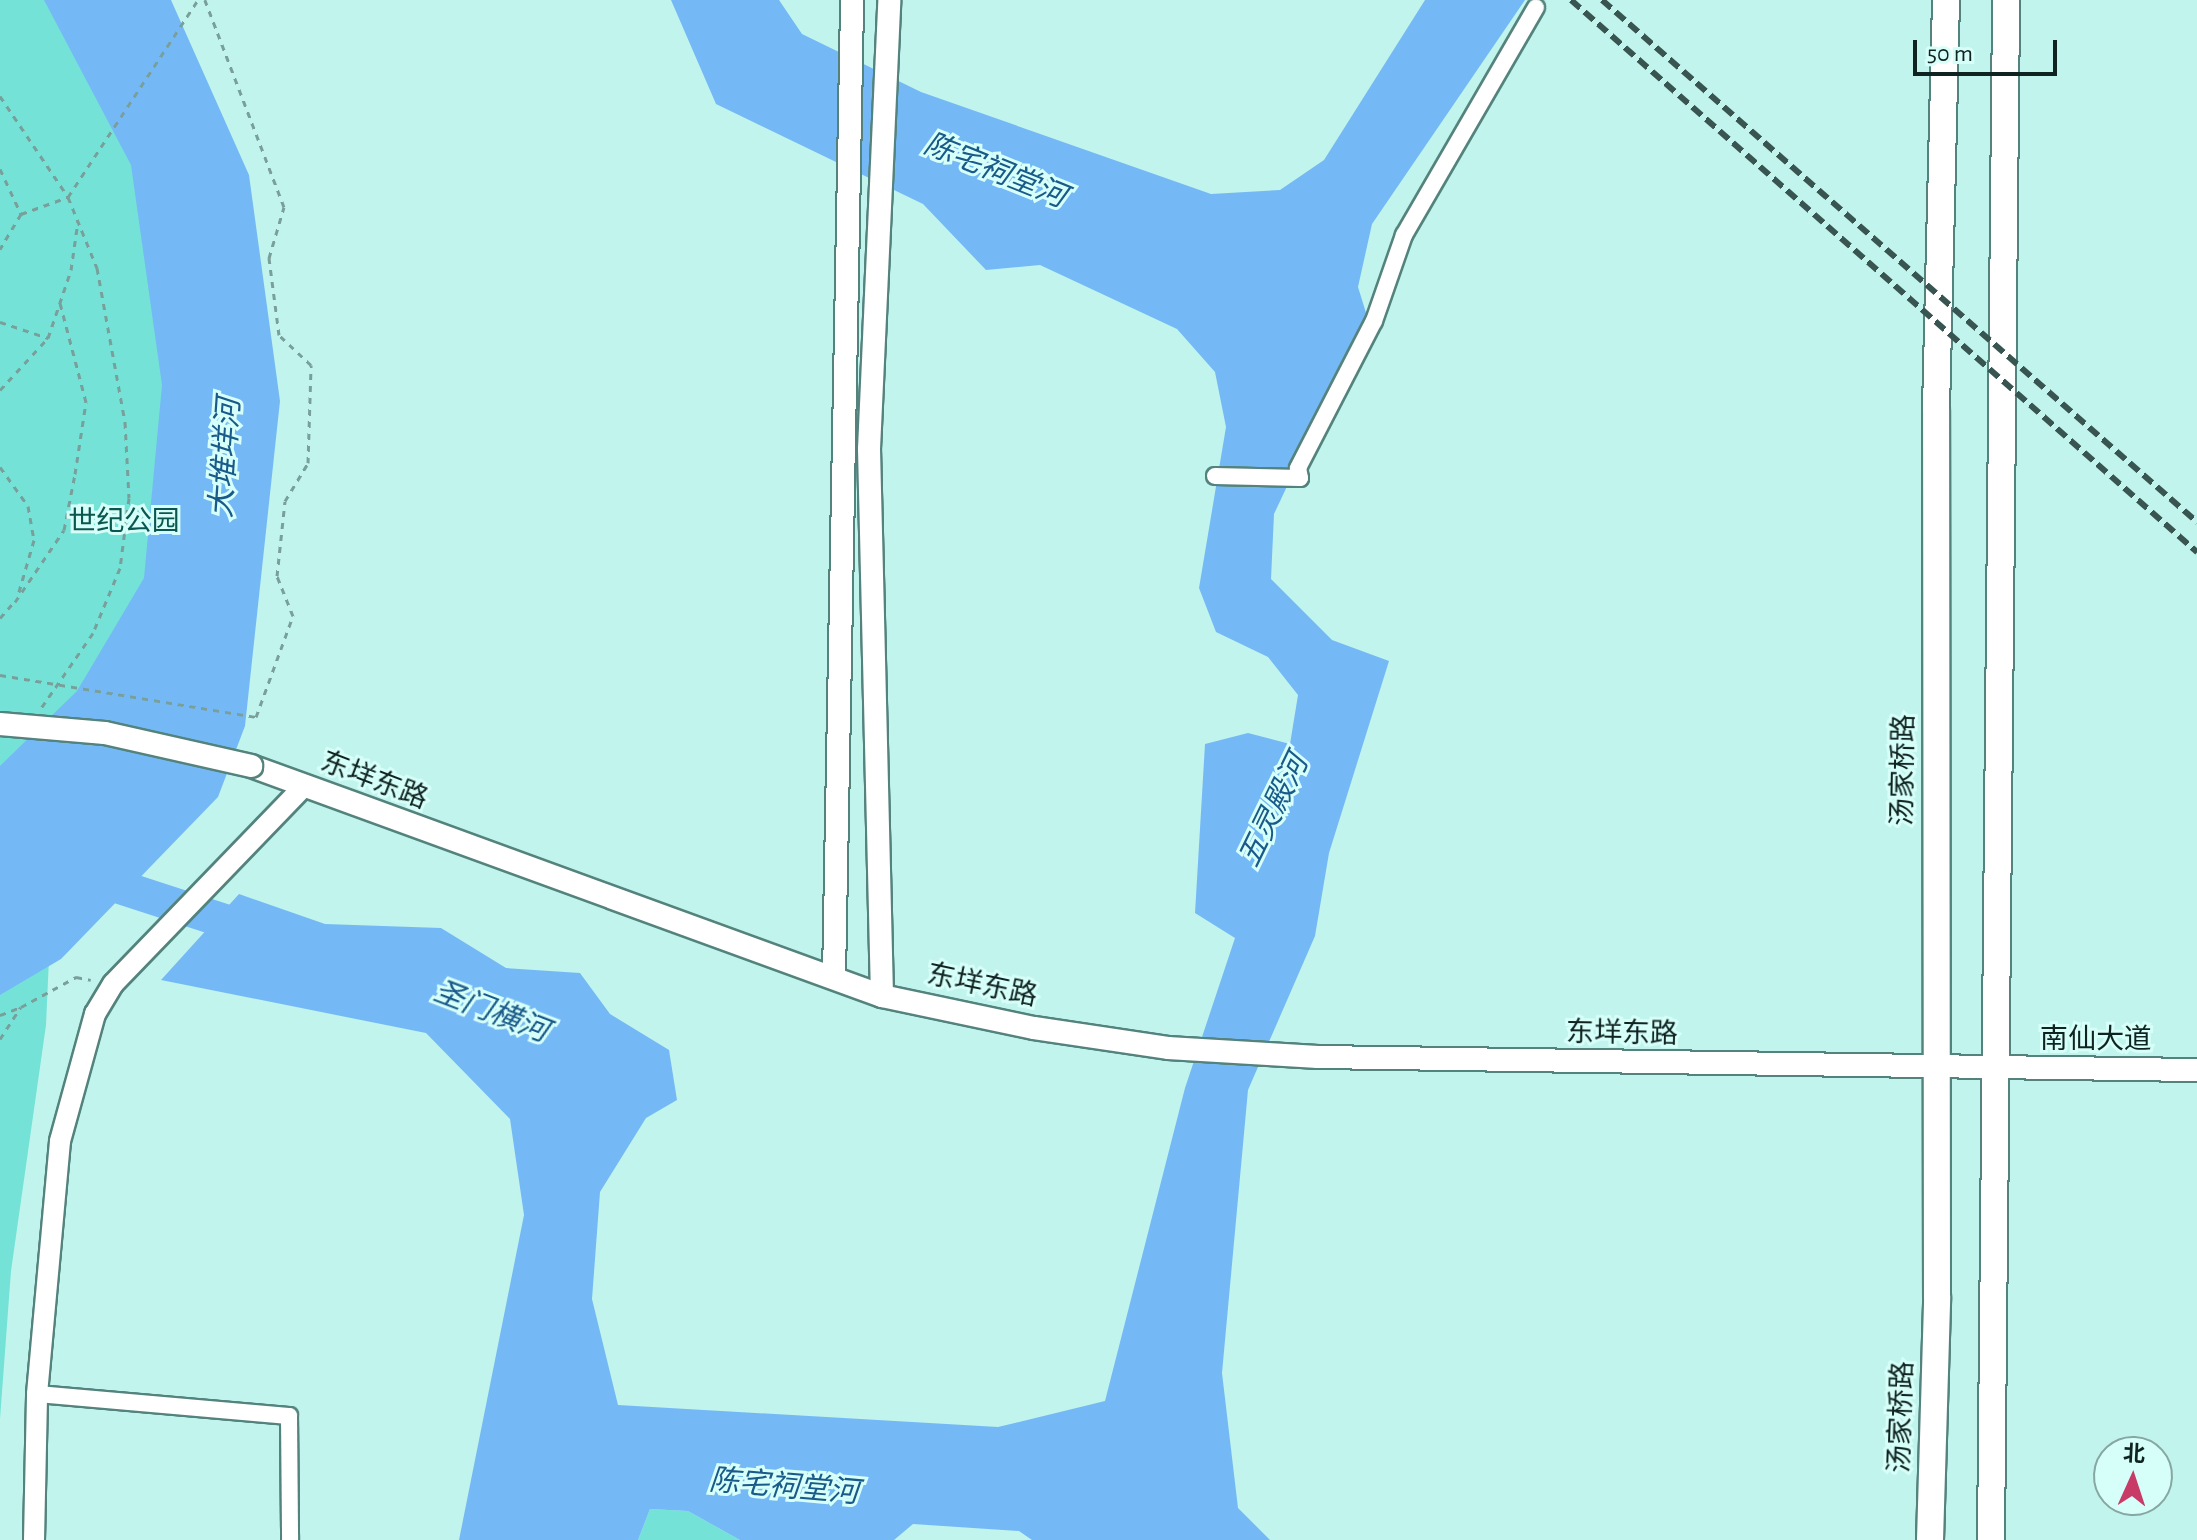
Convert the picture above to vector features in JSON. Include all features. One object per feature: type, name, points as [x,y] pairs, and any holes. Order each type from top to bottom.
[{"type":"main road","points":[[834,977],[852,0]]},
{"type":"main road","points":[[882,996],[869,449],[889,0]]},
{"type":"main road","name":"汤家桥路","points":[[1930,1540],[1946,0]]},
{"type":"main road","points":[[1991,1540],[2006,0]]},
{"type":"main road","name":"东垟东路","points":[[0,724],[105,733],[251,766],[882,996],[1168,1048],[1318,1057],[1996,1071]]},
{"type":"main road","name":"南仙大道","points":[[1996,1071],[2197,1070]]},
{"type":"street","points":[[1215,476],[1300,478],[1298,468],[1374,321],[1404,235],[1536,7]]},
{"type":"street","points":[[34,1540],[37,1394],[60,1141],[95,1014],[113,984],[303,787]]},
{"type":"street","points":[[37,1394],[289,1416],[290,1540]]},
{"type":"path","points":[[0,249],[21,214],[68,197],[106,131],[198,0]]},
{"type":"path","points":[[0,675],[256,717],[293,616],[277,576],[285,501],[308,463],[311,365],[279,335],[269,258],[284,207],[205,0]]},
{"type":"path","points":[[0,96],[68,197],[97,268],[125,422],[129,498],[120,568],[61,685],[33,715]]},
{"type":"path","points":[[0,169],[21,214]]},
{"type":"path","points":[[0,390],[48,338],[60,303],[78,220]]},
{"type":"path","points":[[0,618],[15,602],[64,530],[75,474],[86,402],[60,303]]},
{"type":"path","points":[[0,322],[48,338]]},
{"type":"path","points":[[0,467],[28,506],[34,540],[15,602]]},
{"type":"path","points":[[0,1015],[76,977],[113,984]]},
{"type":"path","points":[[0,1039],[21,1007]]},
{"type":"green space","name":"世纪公园","points":[[0,0],[167,0],[251,553],[51,914],[46,1025],[11,1271],[0,1419]]},
{"type":"green space","points":[[650,1509],[688,1511],[740,1540],[638,1540]]},
{"type":"water","name":"大堆垟河","points":[[44,0],[171,0],[249,175],[280,401],[245,726],[218,797],[61,959],[0,995],[0,766],[77,691],[144,578],[162,385],[131,165]]},
{"type":"water","points":[[671,0],[779,0],[802,34],[921,92],[1211,194],[1280,190],[1324,160],[1425,0],[1525,0],[1372,224],[1358,287],[1367,316],[1274,514],[1271,579],[1332,640],[1389,661],[1329,853],[1315,936],[1248,1090],[1222,1373],[1238,1508],[1270,1540],[1032,1540],[1019,1531],[913,1524],[894,1540],[740,1540],[688,1511],[650,1509],[638,1540],[459,1540],[524,1215],[510,1119],[426,1033],[161,980],[239,894],[325,924],[441,928],[506,968],[580,973],[610,1014],[669,1050],[677,1100],[646,1118],[600,1192],[592,1299],[618,1405],[998,1427],[1105,1401],[1185,1088],[1235,938],[1195,913],[1205,744],[1248,733],[1290,744],[1298,695],[1268,657],[1216,632],[1199,588],[1226,427],[1215,372],[1177,329],[1040,265],[986,270],[923,204],[716,104]]},
{"type":"waterway","name":"圣门横河","points":[[83,875],[261,933]]},
{"type":"railway","points":[[1571,0],[2197,552]]},
{"type":"railway","points":[[1602,0],[2197,522]]},
{"type":"water label","name":"陈宅祠堂河","points":[[995,171]]},
{"type":"water label","name":"五灵殿河","points":[[1274,811]]},
{"type":"water label","name":"陈宅祠堂河","points":[[784,1487]]}]
